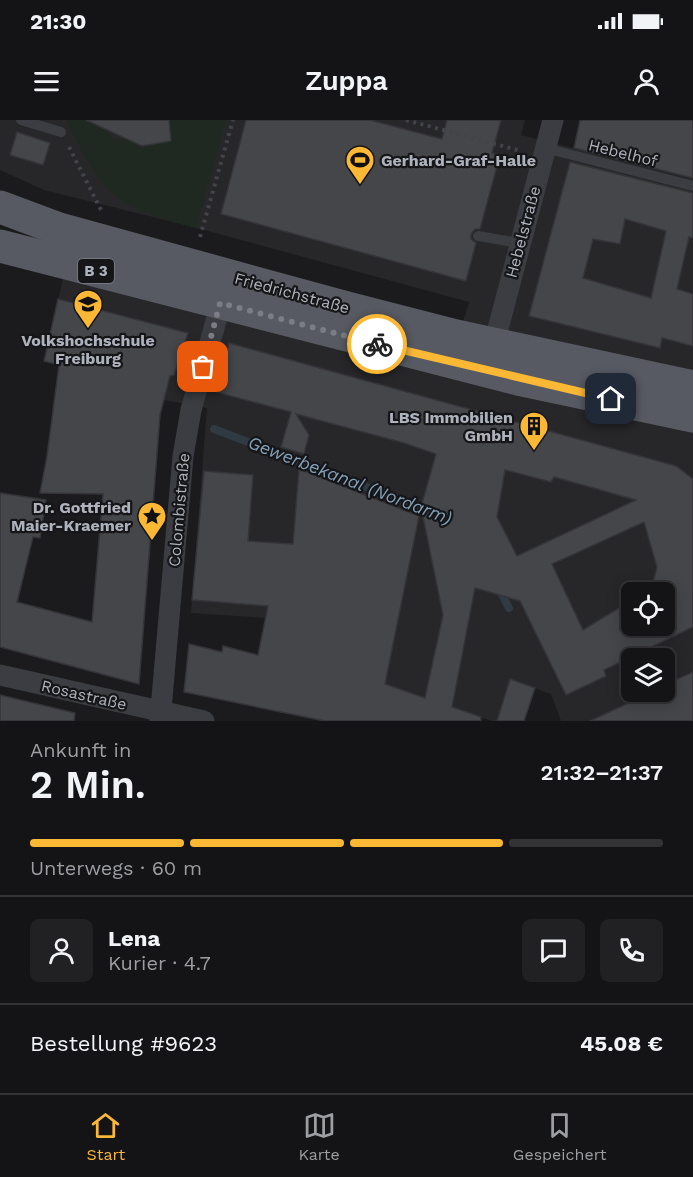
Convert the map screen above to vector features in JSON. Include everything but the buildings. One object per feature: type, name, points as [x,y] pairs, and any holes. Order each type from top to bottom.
[{"type":"main road","name":"Friedrichstraße","points":[[0,207],[59,229],[192,267],[494,344],[693,387]]},
{"type":"main road","name":"Friedrichstraße","points":[[0,246],[518,379],[693,416]]},
{"type":"street","name":"Hebelstraße","points":[[494,344],[553,120]]},
{"type":"street","name":"Colombistraße","points":[[161,717],[183,456],[191,410],[220,303]]},
{"type":"street","name":"Rosastraße","points":[[0,675],[161,717],[204,721]]},
{"type":"lane","points":[[21,120],[61,132]]},
{"type":"lane","name":"Hebelhof","points":[[544,153],[693,186]]},
{"type":"lane","points":[[478,236],[519,243]]},
{"type":"path","points":[[192,267],[233,120]]},
{"type":"path","points":[[406,120],[544,153]]},
{"type":"path","points":[[61,132],[119,246]]},
{"type":"shaded area","points":[[0,120],[525,120],[521,135],[693,178],[693,721],[561,721],[551,694],[510,679],[497,721],[492,721],[416,695],[355,681],[297,620],[191,613],[207,408],[164,400],[102,377],[44,361],[69,252],[455,348],[469,302],[197,228],[44,190],[0,170]]},
{"type":"shaded area","points":[[66,120],[108,120],[110,138],[141,141],[141,146],[171,141],[169,120],[226,120],[196,228],[146,213],[114,195],[90,166]]},
{"type":"waterway","name":"Gewerbekanal (Nordarm)","points":[[214,429],[432,512]]},
{"type":"waterway","name":"Gewerbekanal (Nordarm)","points":[[498,587],[509,608]]},
{"type":"way so far","points":[[203,367],[220,303],[377,344]]},
{"type":"place","name":"Gerhard-Graf-Halle","points":[[360,186]]},
{"type":"place","name":"Volkshochschule Freiburg","points":[[88,330]]},
{"type":"place","name":"LBS Immobilien GmbH","points":[[534,452]]},
{"type":"place","name":"Dr. Gottfried Maier-Kraemer","points":[[152,542]]},
{"type":"route","points":[[377,344],[518,379],[611,399]]}]
